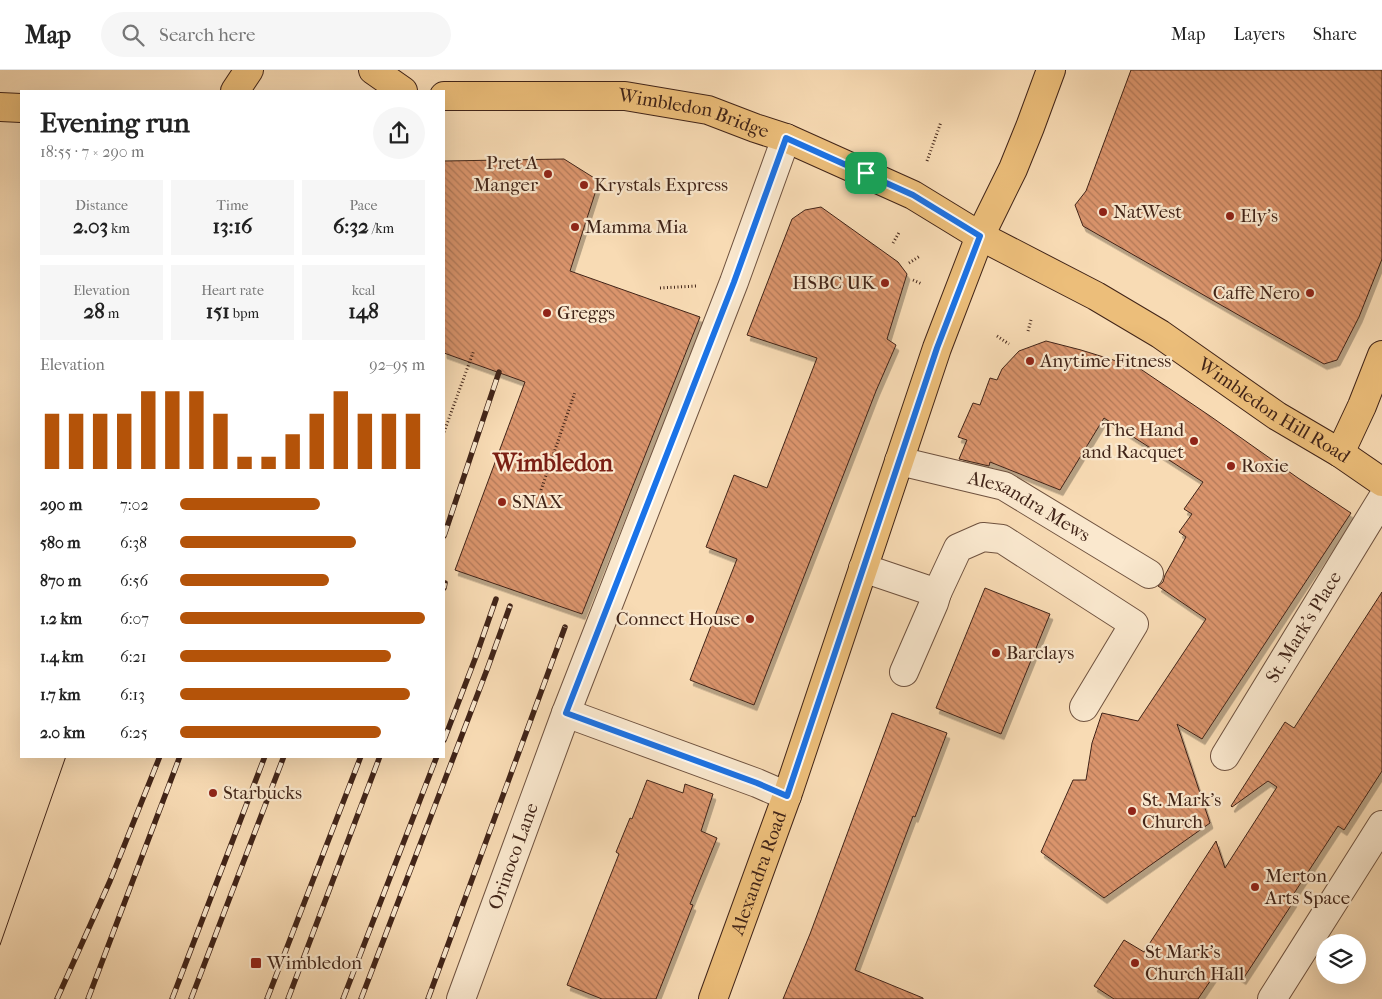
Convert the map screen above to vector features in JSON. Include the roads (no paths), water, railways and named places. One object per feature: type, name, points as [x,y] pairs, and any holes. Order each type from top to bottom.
[{"type":"main road","points":[[236,90],[249,70]]},
{"type":"main road","points":[[373,70],[402,90]]},
{"type":"main road","name":"Alexandra Road","points":[[713,999],[787,796],[937,348],[980,236],[1013,169],[1051,70]]},
{"type":"main road","name":"Wimbledon Bridge","points":[[445,96],[625,96],[708,110],[786,138],[913,195],[980,236]]},
{"type":"main road","points":[[0,107],[20,108]]},
{"type":"main road","name":"Wimbledon Hill Road","points":[[980,236],[1096,296],[1160,334],[1277,416],[1340,453],[1382,482]]},
{"type":"main road","points":[[1340,453],[1362,406],[1382,355]]},
{"type":"street","name":"Orinoco Lane","points":[[461,999],[566,713],[734,282],[786,138]]},
{"type":"street","name":"Alexandra Mews","points":[[899,461],[1004,486],[1149,574]]},
{"type":"street","name":"St. Mark's Place","points":[[1225,756],[1382,499]]},
{"type":"street","points":[[904,672],[958,548],[983,537],[1002,539],[1134,624],[1084,708]]},
{"type":"street","points":[[863,568],[937,593]]},
{"type":"street","points":[[566,713],[757,783],[787,796]]},
{"type":"street","points":[[1272,999],[1382,825]]},
{"type":"tram line","points":[[0,945],[65,758]]},
{"type":"railway","points":[[445,533],[499,372]]},
{"type":"railway","points":[[445,737],[496,599]]},
{"type":"railway","points":[[361,999],[510,606]]},
{"type":"railway","points":[[428,999],[565,627]]},
{"type":"railway","points":[[57,999],[110,881],[159,758]]},
{"type":"railway","points":[[88,999],[179,758]]},
{"type":"railway","points":[[172,999],[264,758]]},
{"type":"railway","points":[[191,999],[283,758]]},
{"type":"railway","points":[[267,999],[360,758]]},
{"type":"railway","points":[[288,999],[379,758]]},
{"type":"railway","points":[[343,999],[436,758]]},
{"type":"place","name":"Pret A Manger","points":[[548,174]]},
{"type":"place","name":"Krystals Express","points":[[584,185]]},
{"type":"place","name":"NatWest","points":[[1103,212]]},
{"type":"place","name":"Ely's","points":[[1230,216]]},
{"type":"place","name":"Mamma Mia","points":[[575,227]]},
{"type":"place","name":"HSBC UK","points":[[885,283]]},
{"type":"place","name":"Caffè Nero","points":[[1310,293]]},
{"type":"place","name":"Greggs","points":[[547,313]]},
{"type":"place","name":"Anytime Fitness","points":[[1030,361]]},
{"type":"place","name":"The Hand and Racquet","points":[[1194,441]]},
{"type":"place","name":"Roxie","points":[[1231,466]]},
{"type":"place","name":"SNAX","points":[[502,502]]},
{"type":"place","name":"Connect House","points":[[750,619]]},
{"type":"place","name":"Barclays","points":[[996,653]]},
{"type":"place","name":"Starbucks","points":[[213,793]]},
{"type":"place","name":"St. Mark's Church","points":[[1132,811]]},
{"type":"place","name":"Merton Arts Space","points":[[1255,887]]},
{"type":"place","name":"Wimbledon","points":[[256,963]]},
{"type":"place","name":"St Mark's Church Hall","points":[[1135,963]]},
{"type":"district","name":"Wimbledon","points":[[553,463]]}]
